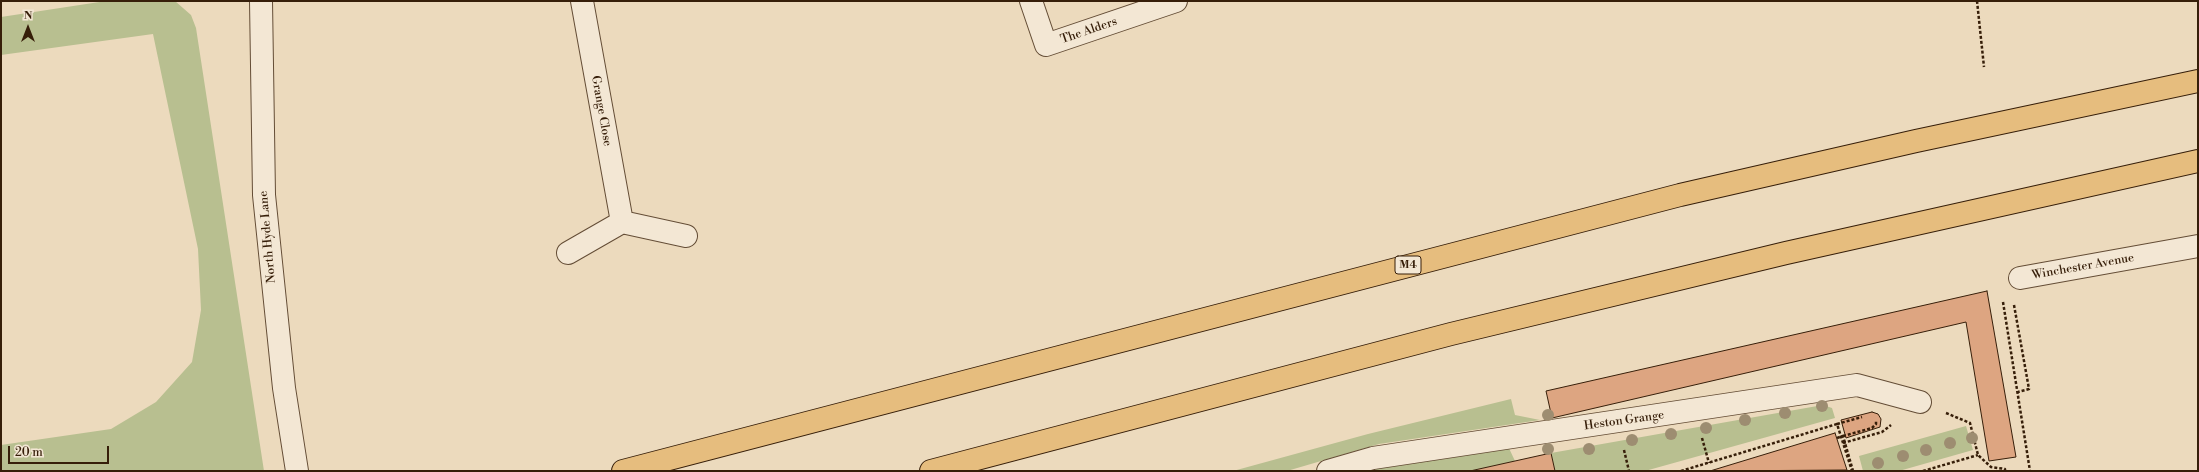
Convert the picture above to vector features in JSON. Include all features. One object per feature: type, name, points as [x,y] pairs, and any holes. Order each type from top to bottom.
[{"type":"highway","name":"M4","points":[[623,471],[1680,195],[1916,140],[2198,81]]},
{"type":"highway","points":[[931,471],[1451,334],[1794,252],[2198,161]]},
{"type":"street","name":"North Hyde Lane","points":[[261,1],[264,195],[284,388],[297,471]]},
{"type":"street","name":"Grange Close","points":[[582,1],[622,222]]},
{"type":"street","name":"The Alders","points":[[1030,1],[1046,45],[1176,1]]},
{"type":"street","points":[[568,253],[622,222],[686,236]]},
{"type":"street","name":"Winchester Avenue","points":[[2020,278],[2198,246]]},
{"type":"street","name":"Heston Grange","points":[[1328,471],[1373,458],[1857,385],[1920,402]]},
{"type":"path","points":[[1977,1],[1984,67]]},
{"type":"path","name":"Winchester Avenue","points":[[2018,392],[2029,389],[2013,308],[2020,278]]},
{"type":"path","points":[[2003,300],[2030,471]]},
{"type":"path","points":[[1843,444],[1882,432],[1920,402],[1970,423],[1978,455],[1991,467],[2005,469],[2005,471]]},
{"type":"path","points":[[1681,471],[1868,416]]},
{"type":"path","points":[[1837,438],[1872,428],[1876,424],[1876,420],[1872,416]]},
{"type":"path","points":[[1837,424],[1852,471]]},
{"type":"path","points":[[1843,436],[1852,471]]},
{"type":"path","points":[[1923,471],[1978,455]]},
{"type":"green space","points":[[106,1],[175,1],[191,15],[196,28],[264,471],[1,471],[1,445],[111,429],[156,402],[192,362],[201,310],[198,249],[153,34],[1,55],[1,17]]},
{"type":"green space","points":[[1511,399],[1515,415],[1540,420],[1379,444],[1287,471],[1233,471],[1368,434]]},
{"type":"green space","points":[[1823,405],[1832,408],[1835,418],[1645,471],[1555,471],[1551,453]]},
{"type":"green space","points":[[1966,426],[1973,450],[1899,471],[1863,471],[1859,456]]},
{"type":"green space","points":[[1507,444],[1515,461],[1470,471],[1358,471]]},
{"type":"building","points":[[1987,291],[2016,457],[1989,461],[1966,322],[1552,418],[1546,391]]},
{"type":"building","points":[[1872,412],[1878,414],[1881,419],[1880,427],[1846,438],[1841,420]]},
{"type":"building","points":[[1835,433],[1847,470],[1710,471]]},
{"type":"building","points":[[1551,453],[1555,471],[1470,471]]}]
